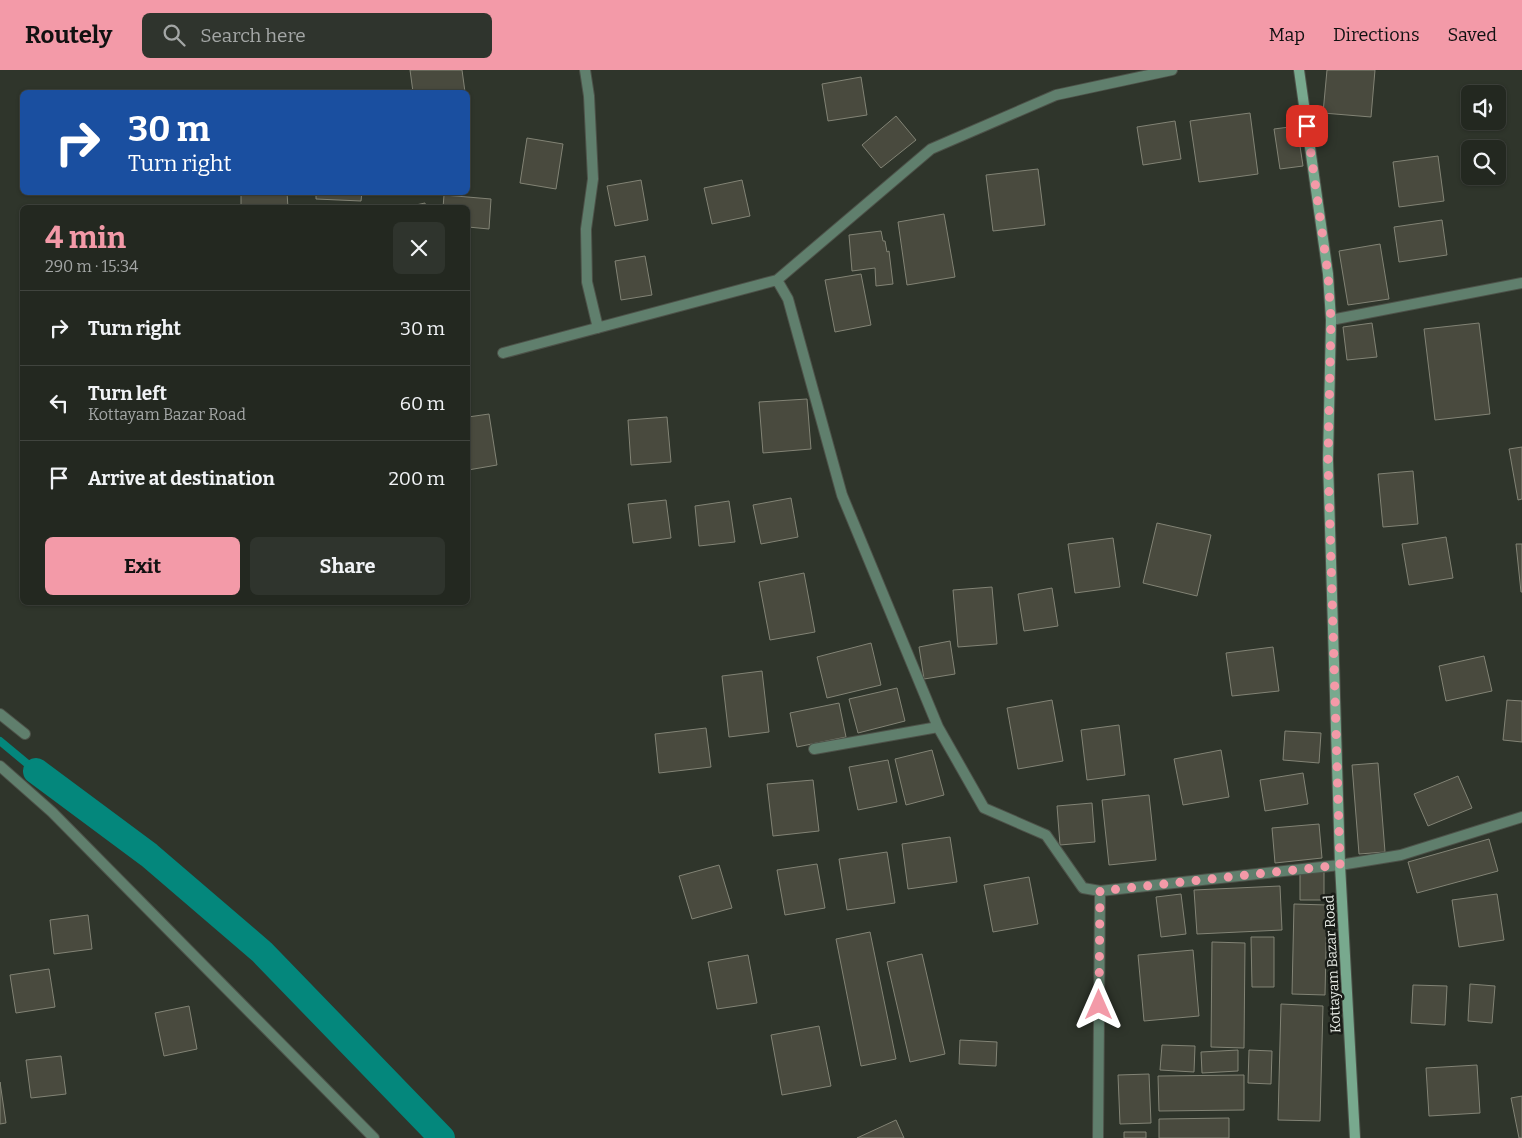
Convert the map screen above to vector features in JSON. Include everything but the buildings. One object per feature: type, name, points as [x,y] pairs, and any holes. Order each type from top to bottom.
[{"type":"main road","name":"Kottayam Bazar Road","points":[[1299,70],[1328,274],[1331,320],[1328,460],[1340,865],[1355,1138]]},
{"type":"street","points":[[585,70],[589,96],[593,178],[586,229],[587,282],[598,328]]},
{"type":"street","points":[[504,353],[777,280],[931,148],[1056,95],[1172,70]]},
{"type":"street","points":[[777,280],[788,299],[842,495],[938,727],[984,808],[1046,834],[1083,888],[1100,891],[1340,865],[1401,856],[1522,817]]},
{"type":"street","points":[[1331,320],[1522,283]]},
{"type":"street","points":[[0,714],[26,734]]},
{"type":"street","points":[[814,749],[938,727]]},
{"type":"street","points":[[0,766],[52,812],[374,1138]]},
{"type":"street","points":[[1098,1138],[1100,891]]},
{"type":"waterway","points":[[0,741],[36,771]]},
{"type":"waterway","points":[[36,771],[149,855],[262,952],[442,1138]]},
{"type":"route","points":[[1099,1005],[1100,891],[1340,865],[1328,460],[1331,320],[1328,274],[1307,126]]}]
